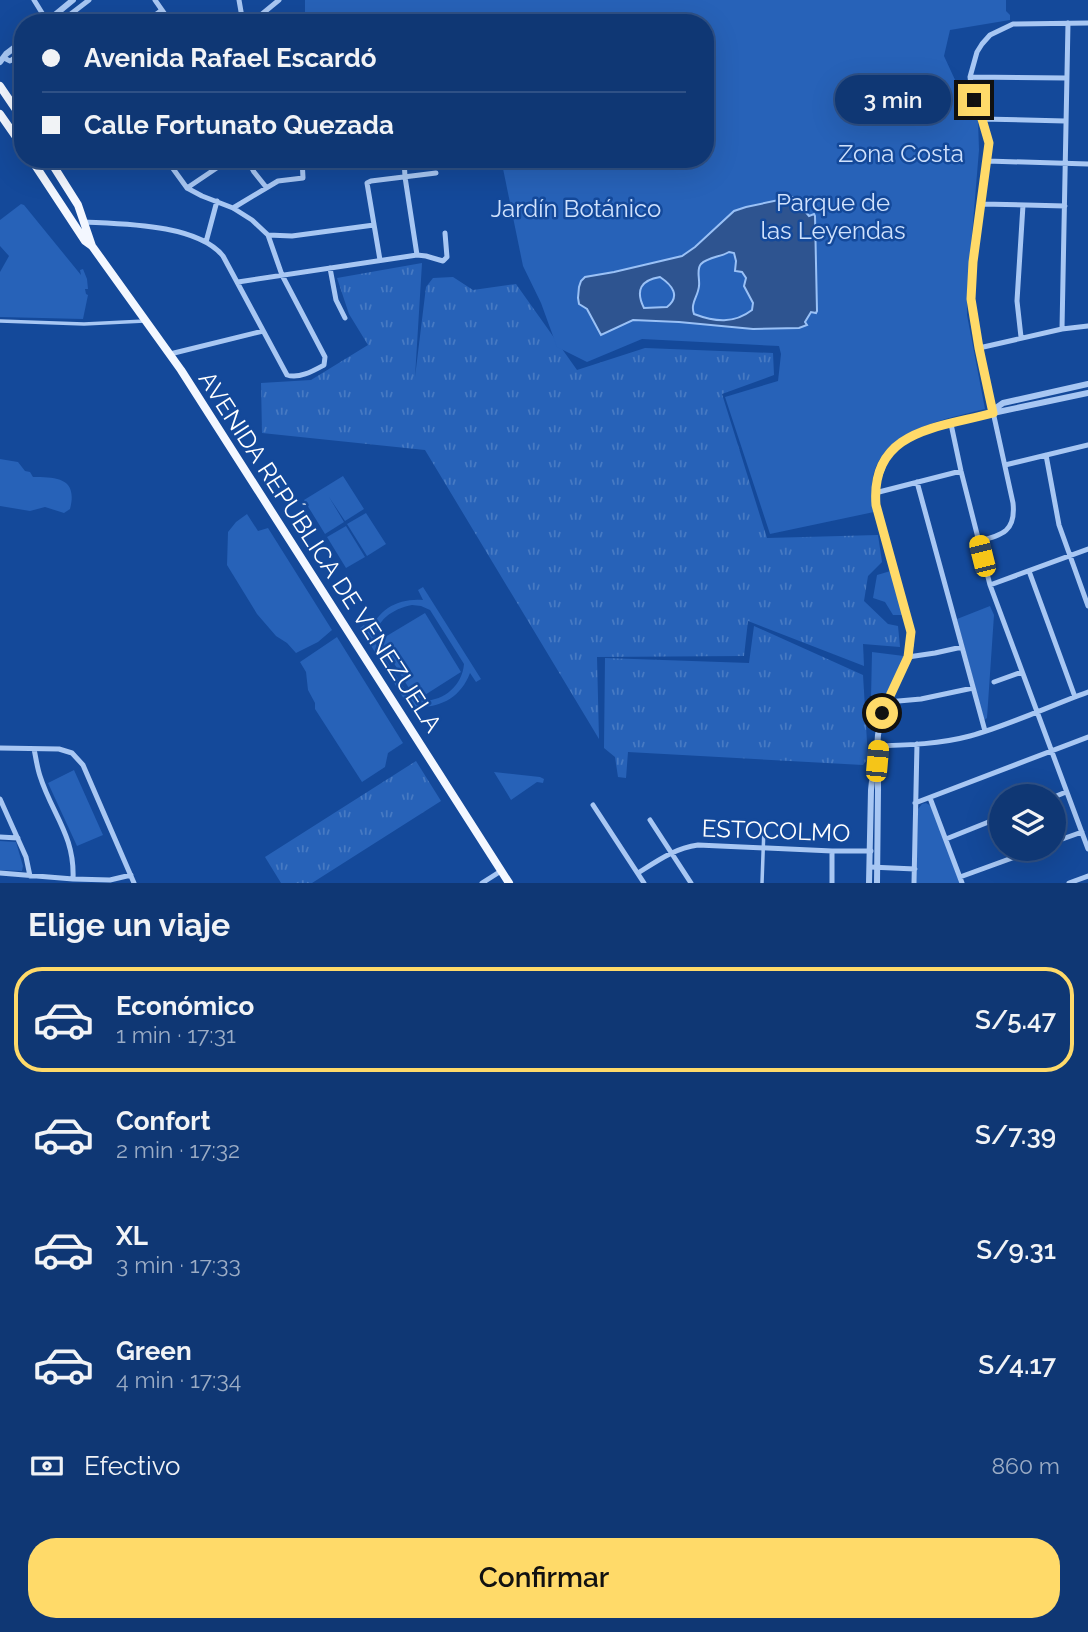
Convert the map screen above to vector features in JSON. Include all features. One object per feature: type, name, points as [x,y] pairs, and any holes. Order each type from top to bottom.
[{"type":"main road","points":[[0,86],[14,107]]},
{"type":"main road","points":[[0,114],[14,135]]},
{"type":"main road","name":"AVENIDA REPÚBLICA DE VENEZUELA","points":[[37,168],[85,241],[92,246]]},
{"type":"main road","name":"AVENIDA REPÚBLICA DE VENEZUELA","points":[[57,168],[78,205],[92,246],[170,354],[509,883]]},
{"type":"main road","points":[[61,204],[70,203],[72,194]]},
{"type":"street","points":[[56,14],[73,0]]},
{"type":"street","points":[[72,14],[89,0]]},
{"type":"street","points":[[155,0],[165,14]]},
{"type":"street","points":[[263,14],[279,0]]},
{"type":"street","points":[[156,14],[162,10]]},
{"type":"street","points":[[1062,328],[1068,23]]},
{"type":"street","points":[[979,541],[1003,534],[1014,515],[971,299],[989,143],[974,100],[970,76],[982,44],[990,35],[1013,24],[1088,23]]},
{"type":"street","points":[[970,76],[1066,78]]},
{"type":"street","points":[[982,119],[1065,121]]},
{"type":"street","points":[[987,161],[1088,164]]},
{"type":"street","points":[[84,222],[160,227],[206,242],[222,254],[287,375],[297,376],[325,364],[325,358],[282,275],[268,235],[233,208],[202,197],[187,188],[173,168]]},
{"type":"street","points":[[187,188],[212,168]]},
{"type":"street","points":[[252,168],[265,187]]},
{"type":"street","points":[[233,208],[282,179],[303,178],[302,168]]},
{"type":"street","points":[[404,168],[417,255]]},
{"type":"street","points":[[380,260],[367,184],[370,181],[436,173]]},
{"type":"street","points":[[206,242],[217,201]]},
{"type":"street","points":[[982,204],[1065,206]]},
{"type":"street","points":[[1021,337],[1017,302],[1023,205]]},
{"type":"street","points":[[268,235],[296,236],[373,225]]},
{"type":"street","points":[[238,282],[417,255],[442,261],[447,257],[445,233]]},
{"type":"street","points":[[330,268],[335,298],[345,318]]},
{"type":"street","points":[[0,321],[84,324],[146,321]]},
{"type":"street","points":[[979,348],[1062,328],[1088,326]]},
{"type":"street","points":[[170,354],[263,331]]},
{"type":"street","points":[[993,413],[1003,403],[1088,384]]},
{"type":"street","points":[[877,883],[870,851],[872,781],[875,776],[879,723],[908,657],[911,643],[909,623],[879,520],[875,493],[882,465],[898,445],[912,435],[993,413],[1088,393]]},
{"type":"street","points":[[951,424],[990,585],[1063,784]]},
{"type":"street","points":[[1005,465],[1088,445]]},
{"type":"street","points":[[1046,455],[1059,525],[1088,606]]},
{"type":"street","points":[[875,493],[961,471]]},
{"type":"street","points":[[917,482],[985,731]]},
{"type":"street","points":[[990,585],[1088,549]]},
{"type":"street","points":[[1029,571],[1075,697]]},
{"type":"street","points":[[908,657],[962,647]]},
{"type":"street","points":[[994,682],[1022,671]]},
{"type":"street","points":[[886,702],[939,696],[973,688]]},
{"type":"street","points":[[878,746],[944,741],[985,731],[1088,692]]},
{"type":"street","points":[[915,803],[1088,737]]},
{"type":"street","points":[[914,883],[917,744]]},
{"type":"street","points":[[0,748],[59,749],[72,753],[83,765],[134,883]]},
{"type":"street","points":[[34,749],[40,777],[71,846],[73,879]]},
{"type":"street","points":[[869,883],[878,851],[878,781],[875,776]]},
{"type":"street","points":[[1066,792],[1088,849]]},
{"type":"street","points":[[930,798],[961,880],[1008,861]]},
{"type":"street","points":[[0,799],[26,857],[30,876]]},
{"type":"street","points":[[593,805],[644,883]]},
{"type":"street","points":[[650,820],[691,883]]},
{"type":"street","points":[[946,839],[989,822]]},
{"type":"street","points":[[762,883],[764,827]]},
{"type":"street","points":[[1066,838],[1082,832]]},
{"type":"street","points":[[0,837],[18,838]]},
{"type":"street","name":"ESTOCOLMO","points":[[638,873],[685,846],[878,851]]},
{"type":"street","points":[[832,851],[832,883]]},
{"type":"street","points":[[874,867],[915,869]]},
{"type":"street","points":[[482,883],[501,871]]},
{"type":"street","points":[[0,873],[110,880],[131,875]]},
{"type":"street","points":[[1069,883],[1088,876]]},
{"type":"street","points":[[492,877],[496,883]]},
{"type":"green space","name":"Parque de las Leyendas","points":[[305,0],[1006,0],[1006,11],[1010,20],[950,30],[944,56],[978,120],[979,150],[967,315],[985,409],[914,430],[885,451],[876,466],[872,485],[874,512],[770,534],[725,397],[778,381],[781,354],[779,346],[642,339],[587,362],[557,347],[541,303],[523,266],[503,168],[714,168],[714,14],[305,14]]},
{"type":"green space","points":[[21,204],[81,275],[80,270],[83,269],[88,295],[83,319],[0,317],[0,272],[9,256],[0,246],[0,220]]},
{"type":"green space","points":[[422,263],[415,377],[426,287],[433,278],[453,277],[473,290],[516,284],[577,370],[645,348],[773,353],[774,375],[722,394],[767,538],[878,535],[882,562],[868,576],[864,601],[888,624],[898,626],[900,647],[863,644],[864,666],[748,621],[744,656],[597,657],[599,739],[425,450],[262,433],[261,383],[311,380],[368,345],[349,314],[337,278]]},
{"type":"green space","points":[[0,459],[18,462],[33,477],[64,481],[71,491],[70,509],[64,513],[45,507],[30,511],[0,506]]},
{"type":"green space","points":[[343,476],[364,509],[345,521],[329,497],[344,522],[325,534],[304,500]]},
{"type":"green space","points":[[366,513],[386,544],[367,556],[347,524]]},
{"type":"green space","points":[[247,514],[258,531],[268,528],[332,630],[318,642],[296,653],[276,636],[257,614],[227,565],[228,532]]},
{"type":"green space","points":[[346,526],[365,557],[346,568],[327,537]]},
{"type":"green space","points":[[894,570],[907,615],[893,615],[885,602],[873,598],[877,575]]},
{"type":"green space","points":[[423,587],[481,679],[476,682],[470,673],[456,695],[442,703],[416,707],[422,717],[417,720],[360,628],[364,625],[370,633],[378,617],[390,607],[406,601],[423,600],[418,590]],"holes":[[[421,606],[430,610],[464,664],[459,680],[448,693],[426,701],[417,700],[461,672],[425,613],[380,640],[416,700],[409,696],[375,643],[375,635],[386,617],[405,607]]]},
{"type":"green space","points":[[990,606],[994,615],[987,718],[984,720],[957,619]]},
{"type":"green space","points":[[754,626],[863,675],[868,759],[863,765],[628,752],[626,778],[618,777],[615,757],[604,748],[605,658],[749,663]]},
{"type":"green space","points":[[337,637],[403,743],[388,753],[385,767],[362,782],[315,709],[308,690],[306,672],[300,662]]},
{"type":"green space","points":[[872,652],[904,656],[875,726],[871,698]]},
{"type":"green space","points":[[416,761],[441,801],[312,883],[281,883],[265,857]]},
{"type":"green space","points":[[74,770],[103,835],[77,846],[48,783]]},
{"type":"green space","points":[[494,772],[544,779],[543,783],[537,782],[511,800]]},
{"type":"green space","points":[[926,803],[931,806],[960,883],[916,883],[918,809]]},
{"type":"green space","points":[[0,841],[16,842],[22,871],[0,870]]},
{"type":"shaded area","points":[[796,197],[809,216],[814,214],[817,311],[811,312],[805,322],[807,325],[799,328],[753,329],[633,320],[601,335],[587,309],[579,304],[579,287],[585,277],[682,256],[734,211]],"holes":[[[729,252],[734,253],[735,271],[742,272],[746,278],[744,286],[753,303],[752,310],[731,320],[709,319],[694,314],[701,264]],[[660,277],[671,287],[674,299],[667,307],[644,308],[640,296],[644,283]]]},
{"type":"route","points":[[882,713],[908,657],[911,632],[876,505],[878,475],[886,458],[904,439],[936,427],[993,413],[971,299],[973,262],[989,143],[974,100]]},
{"type":"park label","name":"Zona Costa","points":[[901,154]]},
{"type":"park label","name":"Jardín Botánico","points":[[576,209]]}]
